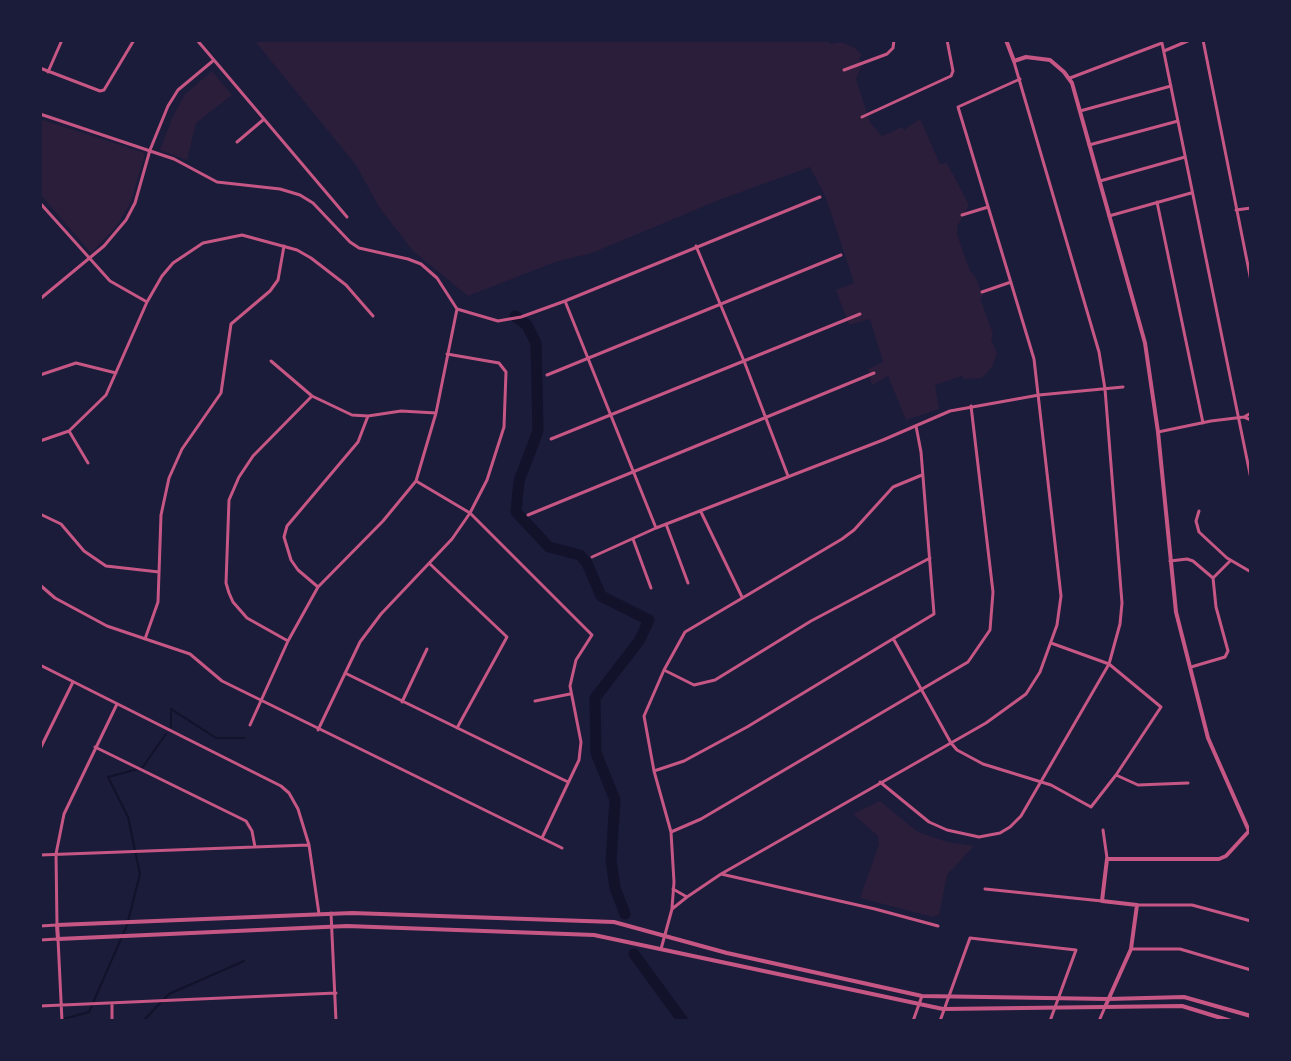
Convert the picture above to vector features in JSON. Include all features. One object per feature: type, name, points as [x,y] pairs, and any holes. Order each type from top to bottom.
[{"type":"street","points":[[48,72],[62,40]]},
{"type":"street","points":[[40,68],[104,90],[134,40]]},
{"type":"street","points":[[197,40],[347,217]]},
{"type":"street","points":[[844,70],[887,54],[893,48],[894,40]]},
{"type":"street","points":[[862,117],[951,76],[953,71],[947,40]]},
{"type":"street","points":[[880,782],[929,822],[947,830],[979,837],[1000,833],[1010,827],[1021,816],[1109,664],[1120,624],[1122,603],[1105,389],[1099,352],[1006,40]]},
{"type":"street","points":[[1164,51],[1190,40]]},
{"type":"street","points":[[1203,40],[1251,281]]},
{"type":"street","points":[[1070,78],[1162,43],[1251,479]]},
{"type":"street","points":[[1014,61],[1041,57],[1052,61],[1070,78],[1145,343],[1158,432],[1176,612],[1208,738],[1250,831],[1226,856],[1219,859],[1107,859]]},
{"type":"street","points":[[40,299],[90,259],[116,233],[135,203],[162,118],[178,90],[214,60]]},
{"type":"street","points":[[672,909],[721,874],[986,723],[1026,694],[1040,672],[1057,625],[1061,596],[1034,359],[958,107],[1020,79]]},
{"type":"street","points":[[1080,111],[1171,86]]},
{"type":"street","points":[[40,114],[174,159],[217,182],[280,189],[300,195],[313,203],[359,248],[421,264],[437,278],[457,309],[498,321],[521,317],[565,301],[820,197]]},
{"type":"street","points":[[237,142],[263,120]]},
{"type":"street","points":[[1089,145],[1178,121]]},
{"type":"street","points":[[1100,181],[1185,157]]},
{"type":"street","points":[[1109,216],[1192,193]]},
{"type":"street","points":[[1157,202],[1203,423]]},
{"type":"street","points":[[40,203],[110,281],[147,302]]},
{"type":"street","points":[[962,215],[988,207]]},
{"type":"street","points":[[1236,210],[1251,208]]},
{"type":"street","points":[[40,441],[69,431],[106,395],[147,302],[173,263],[203,243],[242,235],[284,246],[311,258],[346,285],[373,316]]},
{"type":"street","points":[[145,639],[158,602],[161,515],[169,478],[182,449],[221,393],[231,324],[270,291],[278,280],[284,246]]},
{"type":"street","points":[[696,246],[788,476]]},
{"type":"street","points":[[547,375],[841,255]]},
{"type":"street","points":[[982,292],[1011,282]]},
{"type":"street","points":[[565,301],[656,528]]},
{"type":"street","points":[[250,725],[288,641],[318,587],[383,521],[416,481],[436,413],[457,309]]},
{"type":"street","points":[[551,439],[860,314]]},
{"type":"street","points":[[318,730],[360,642],[381,614],[430,564],[470,513],[487,480],[504,427],[506,372],[499,363],[447,354]]},
{"type":"street","points":[[271,361],[312,396],[352,415],[401,411],[436,413]]},
{"type":"street","points":[[40,375],[76,363],[116,373]]},
{"type":"street","points":[[528,515],[874,373]]},
{"type":"street","points":[[592,557],[656,528],[927,419],[971,406],[1039,395],[1123,387]]},
{"type":"street","points":[[288,641],[247,618],[229,593],[226,583],[229,500],[253,456],[312,396]]},
{"type":"street","points":[[671,832],[701,819],[968,662],[990,630],[993,592],[971,406]]},
{"type":"street","points":[[1158,432],[1244,417],[1251,413]]},
{"type":"street","points":[[318,587],[291,560],[284,537],[287,526],[358,442],[368,416]]},
{"type":"street","points":[[1244,417],[1251,420]]},
{"type":"street","points":[[654,771],[684,761],[747,727],[934,614],[916,426]]},
{"type":"street","points":[[69,431],[88,463]]},
{"type":"street","points":[[659,948],[672,909],[671,832],[654,771],[644,716],[685,632],[842,539],[893,487],[922,475]]},
{"type":"street","points":[[416,481],[470,513],[590,630],[592,639],[576,660],[572,671],[570,694],[581,742],[579,760],[542,838]]},
{"type":"street","points":[[1199,511],[1196,521],[1199,532],[1231,560],[1251,572]]},
{"type":"street","points":[[701,512],[742,597]]},
{"type":"street","points":[[40,514],[61,524],[84,551],[106,566],[159,572]]},
{"type":"street","points":[[666,524],[688,583]]},
{"type":"street","points":[[633,539],[651,588]]},
{"type":"street","points":[[664,670],[694,685],[715,680],[811,621],[930,558]]},
{"type":"street","points":[[1213,578],[1231,560]]},
{"type":"street","points":[[1170,561],[1193,561],[1213,578],[1227,655],[1191,667]]},
{"type":"street","points":[[430,564],[507,637],[457,728]]},
{"type":"street","points":[[40,585],[55,598],[107,626],[190,654],[222,681],[562,848]]},
{"type":"street","points":[[894,640],[951,743],[971,759],[1039,781],[1089,807],[1116,775],[1160,706],[1109,664],[1050,643]]},
{"type":"street","points":[[402,702],[427,649]]},
{"type":"street","points":[[40,665],[281,786],[294,800],[309,845],[319,914]]},
{"type":"street","points":[[345,673],[569,783]]},
{"type":"street","points":[[40,749],[73,682]]},
{"type":"street","points":[[535,701],[570,694]]},
{"type":"street","points":[[62,1021],[56,854],[70,797],[117,704]]},
{"type":"street","points":[[95,747],[246,821],[255,847]]},
{"type":"street","points":[[1116,775],[1138,785],[1188,783]]},
{"type":"street","points":[[1102,901],[1107,859],[1103,830]]},
{"type":"street","points":[[40,855],[309,845]]},
{"type":"street","points":[[721,874],[938,926]]},
{"type":"street","points":[[673,889],[687,897]]},
{"type":"street","points":[[985,889],[1137,905],[1192,905],[1251,921]]},
{"type":"street","points":[[1099,1021],[1131,949],[1137,905]]},
{"type":"street","points":[[331,913],[336,1021]]},
{"type":"street","points":[[40,926],[331,913],[614,922],[922,996],[1058,999],[1184,997],[1251,1016]]},
{"type":"street","points":[[40,940],[331,927],[594,935],[943,1009],[1182,1006],[1231,1021]]},
{"type":"street","points":[[940,1021],[970,938],[1074,948],[1076,952],[1050,1021]]},
{"type":"street","points":[[1131,949],[1180,949],[1251,970]]},
{"type":"street","points":[[814,981],[816,973]]},
{"type":"street","points":[[40,1006],[336,993]]},
{"type":"street","points":[[913,1021],[922,996]]},
{"type":"street","points":[[112,1003],[112,1021]]},
{"type":"shaded area","points":[[254,40],[829,40],[830,44],[841,42],[855,48],[862,55],[859,58],[862,65],[856,79],[870,122],[882,136],[902,127],[904,130],[920,119],[940,164],[947,163],[969,205],[957,227],[957,235],[983,296],[980,298],[997,353],[992,367],[982,378],[964,379],[962,376],[935,385],[939,409],[906,420],[888,376],[872,385],[868,369],[883,362],[870,319],[849,325],[836,290],[854,283],[826,198],[810,167],[719,200],[592,253],[555,262],[468,296],[413,251],[379,207],[356,165]]},
{"type":"shaded area","points":[[212,71],[232,95],[196,123],[187,160],[160,150],[185,94]]},
{"type":"shaded area","points":[[40,119],[145,153],[131,202],[116,227],[91,253],[40,194]]},
{"type":"shaded area","points":[[880,801],[918,832],[947,842],[974,846],[947,875],[939,915],[933,917],[860,898],[879,844],[878,836],[853,814]]},
{"type":"waterway","points":[[515,316],[527,325],[536,343],[538,431],[519,481],[516,512],[549,547],[580,555],[587,563],[601,596],[649,620],[639,641],[595,698],[596,753],[615,800],[611,860],[615,888],[625,914]]},
{"type":"waterway","points":[[171,727],[171,709],[216,738],[244,738]]},
{"type":"waterway","points":[[56,1021],[89,1012],[127,925],[140,874],[128,817],[108,777],[142,768],[166,734]]},
{"type":"waterway","points":[[634,954],[683,1021]]},
{"type":"waterway","points":[[143,1021],[169,994],[244,961]]}]
